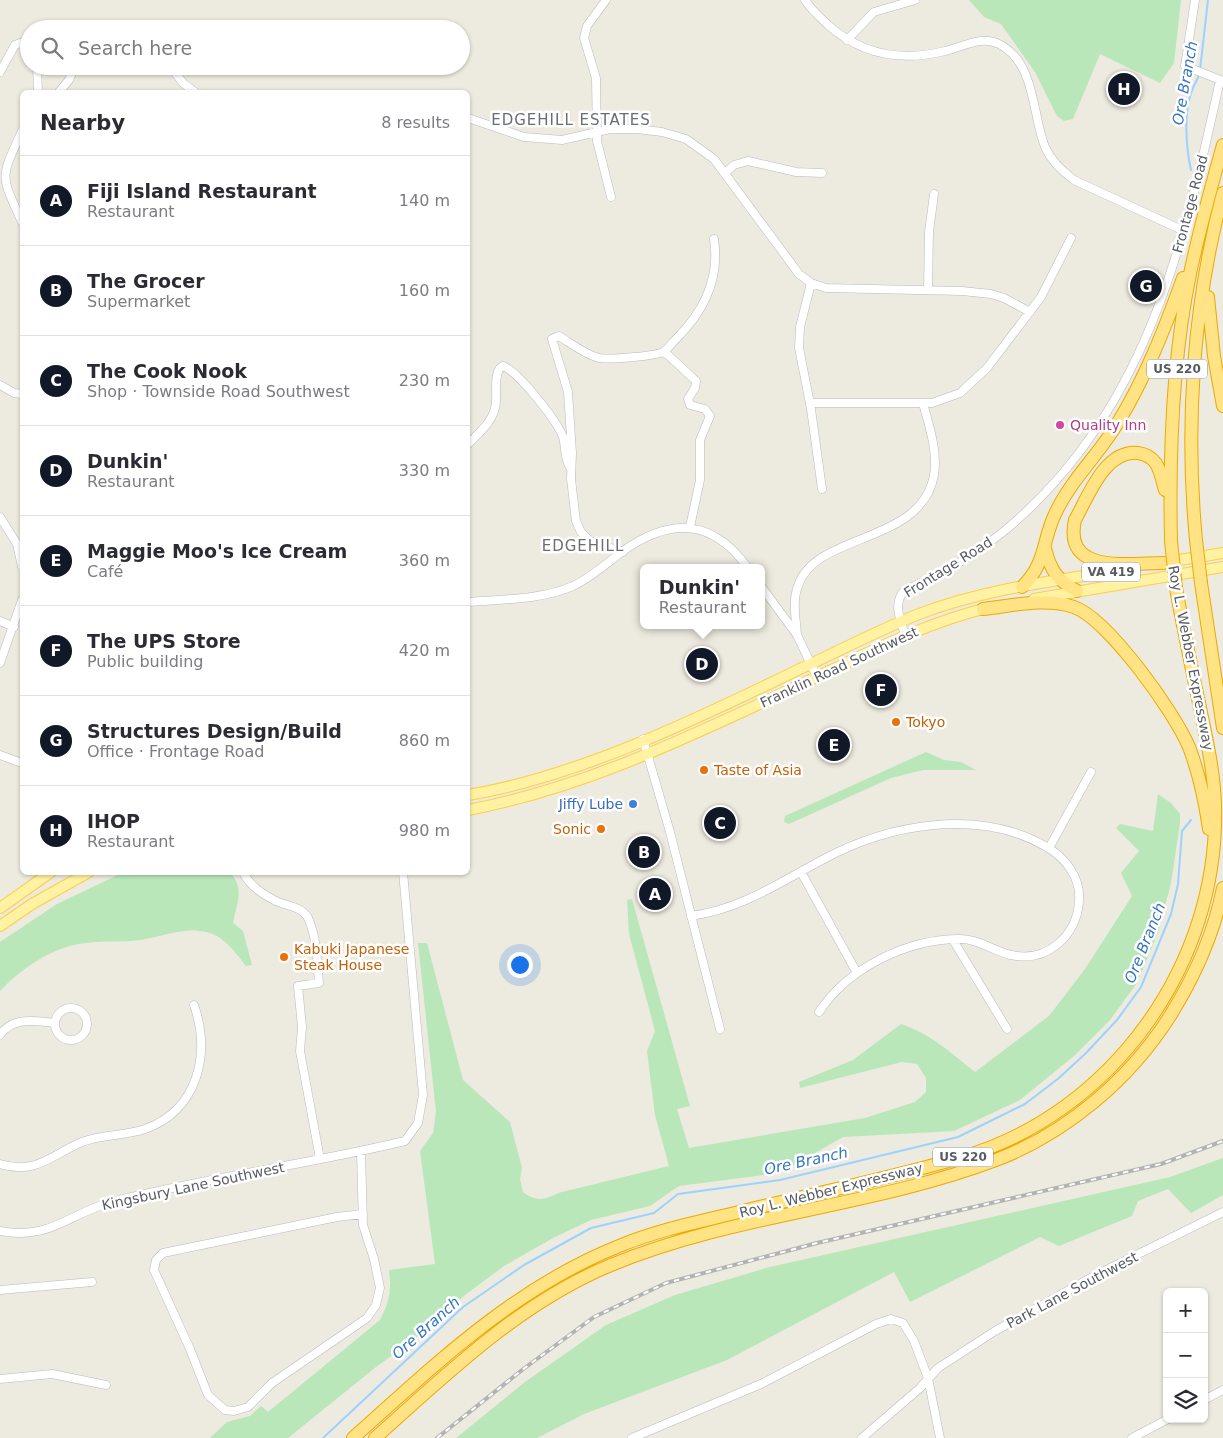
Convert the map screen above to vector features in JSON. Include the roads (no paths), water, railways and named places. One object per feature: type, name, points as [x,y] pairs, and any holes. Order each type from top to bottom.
[{"type":"highway","name":"US 220","points":[[1199,233],[1223,146]]},
{"type":"highway","name":"US 220","points":[[1210,249],[1223,192]]},
{"type":"highway","name":"Roy L. Webber Expressway","points":[[353,1438],[491,1318],[540,1285],[587,1260],[644,1236],[670,1228],[963,1157],[1020,1134],[1056,1112],[1116,1062],[1142,1032],[1166,996],[1196,930],[1204,904],[1213,856],[1215,809],[1211,761],[1176,588],[1171,541],[1170,507],[1178,350],[1188,284],[1199,233]]},
{"type":"highway","points":[[1077,592],[1060,580],[1050,567],[1046,548],[1047,536],[1056,511],[1112,431],[1142,380],[1160,340],[1199,233]]},
{"type":"highway","name":"Roy L. Webber Expressway","points":[[1210,249],[1200,313],[1192,404],[1193,503],[1201,583],[1223,728]]},
{"type":"highway","points":[[1210,249],[1208,299],[1214,356],[1223,406]]},
{"type":"highway","points":[[1163,563],[1107,563],[1088,559],[1078,550],[1073,528],[1075,520],[1106,468],[1127,453],[1142,454],[1154,460],[1163,478],[1170,507]]},
{"type":"highway","points":[[1022,587],[1034,574],[1046,548]]},
{"type":"highway","points":[[983,609],[1043,603],[1066,604],[1088,614],[1110,633],[1159,698],[1188,746],[1202,792],[1213,856]]},
{"type":"highway","name":"Roy L. Webber Expressway","points":[[375,1438],[446,1374],[509,1323],[554,1294],[601,1270],[636,1255],[688,1239],[962,1172],[1018,1150],[1066,1123],[1129,1069],[1161,1030],[1196,970],[1212,932],[1223,888]]},
{"type":"main road","name":"VA 419","points":[[1022,587],[1223,553]]},
{"type":"main road","name":"Franklin Road Southwest","points":[[470,810],[507,802],[561,786],[648,753],[905,635],[950,618],[983,609],[1223,567]]},
{"type":"main road","name":"Franklin Road Southwest","points":[[470,795],[529,781],[643,739],[902,621],[961,600],[1022,587]]},
{"type":"main road","points":[[0,908],[47,875]]},
{"type":"main road","points":[[0,926],[84,875]]},
{"type":"street","points":[[606,0],[586,26],[584,38],[596,78],[596,132],[611,197]]},
{"type":"street","points":[[805,0],[810,8],[847,40],[873,52],[908,57],[945,51],[978,41],[1000,44],[1013,56],[1026,77],[1036,104],[1046,148],[1059,168],[1074,180],[1184,231]]},
{"type":"street","points":[[847,40],[874,12],[915,0]]},
{"type":"street","points":[[1195,0],[1184,62],[1188,68],[1222,81]]},
{"type":"street","points":[[0,72],[15,45],[20,43]]},
{"type":"street","points":[[37,75],[38,90]]},
{"type":"street","points":[[62,90],[71,75]]},
{"type":"street","points":[[177,75],[192,90]]},
{"type":"street","name":"Frontage Road","points":[[905,635],[898,602],[903,592],[962,561],[1003,532],[1047,491],[1086,445],[1115,402],[1146,340],[1184,231],[1222,81]]},
{"type":"street","points":[[470,119],[524,137],[562,140],[596,132],[637,129],[674,135],[705,151],[726,173],[799,274],[811,283],[826,288],[962,291],[997,295],[1030,312]]},
{"type":"street","points":[[20,135],[3,168],[0,182],[20,219]]},
{"type":"street","points":[[726,173],[734,165],[748,161],[796,172],[822,173]]},
{"type":"street","points":[[928,290],[929,232],[934,194]]},
{"type":"street","points":[[810,403],[850,401],[924,403],[949,398],[970,385],[987,368],[1030,312],[1047,287],[1071,238]]},
{"type":"street","points":[[663,352],[689,326],[707,296],[715,269],[714,239]]},
{"type":"street","points":[[811,283],[799,338],[822,489]]},
{"type":"street","points":[[623,552],[595,544],[582,532],[576,521],[572,498],[571,419],[568,392],[552,342],[557,336],[588,354],[608,359],[663,352],[668,354],[696,382],[695,388],[688,399],[690,405],[706,409],[710,416],[700,440],[700,480],[690,527]]},
{"type":"street","points":[[470,442],[486,426],[494,412],[497,372],[503,366],[515,375],[559,430],[564,441],[565,456],[571,469]]},
{"type":"street","points":[[0,385],[14,393],[20,394]]},
{"type":"street","points":[[797,635],[796,593],[805,572],[823,558],[896,524],[914,511],[928,494],[933,479],[935,462],[924,403]]},
{"type":"street","points":[[0,517],[16,544],[20,559]]},
{"type":"street","points":[[470,602],[558,591],[588,578],[623,552],[662,531],[690,527],[700,528],[718,536],[733,548],[745,564]]},
{"type":"street","points":[[765,591],[797,635],[817,677]]},
{"type":"street","points":[[0,663],[20,607]]},
{"type":"street","points":[[0,621],[14,627]]},
{"type":"street","points":[[643,739],[720,1029]]},
{"type":"street","points":[[0,755],[20,763]]},
{"type":"street","points":[[1049,848],[1091,772]]},
{"type":"street","points":[[691,916],[718,911],[742,903],[852,846],[898,832],[934,825],[990,826],[1019,834],[1049,848],[1071,869],[1079,889],[1078,912],[1064,940],[1043,953],[1023,956],[1001,952],[972,940],[953,940],[904,950],[858,973],[835,992],[819,1012]]},
{"type":"street","points":[[800,872],[858,973]]},
{"type":"street","points":[[245,875],[252,885],[274,900],[299,910],[308,918],[315,948],[319,983],[298,986],[302,1027],[300,1051],[320,1159]]},
{"type":"street","name":"Kingsbury Lane Southwest","points":[[0,1231],[14,1234],[38,1233],[113,1201],[405,1142],[418,1122],[422,1107],[402,875]]},
{"type":"street","points":[[953,940],[1007,1029]]},
{"type":"street","points":[[0,1164],[17,1168],[35,1166],[82,1142],[144,1130],[167,1118],[185,1101],[197,1076],[202,1042],[194,1005]]},
{"type":"street","points":[[70,1009],[83,1014],[87,1024],[81,1037],[70,1040],[59,1036],[55,1023],[58,1014],[70,1009]]},
{"type":"street","points":[[0,1035],[7,1027],[22,1021],[55,1023]]},
{"type":"street","points":[[361,1152],[364,1184],[362,1214],[380,1279],[379,1296],[372,1312],[346,1334],[272,1383],[254,1403],[234,1411],[220,1408],[208,1395],[190,1349],[162,1290],[154,1265],[159,1256],[336,1217],[362,1214]]},
{"type":"street","name":"Park Lane Southwest","points":[[862,1438],[920,1388],[938,1368],[1039,1305],[1223,1212]]},
{"type":"street","points":[[0,1290],[92,1282]]},
{"type":"street","points":[[632,1438],[761,1384],[876,1324],[891,1319],[903,1323],[914,1341],[928,1378],[940,1438]]},
{"type":"street","points":[[0,1379],[52,1374],[106,1384]]},
{"type":"street","points":[[1208,1398],[1223,1390]]},
{"type":"street","points":[[1132,1438],[1163,1422]]},
{"type":"waterway","name":"Ore Branch","points":[[1200,70],[1208,0]]},
{"type":"waterway","name":"Ore Branch","points":[[1191,170],[1187,140],[1187,117],[1190,97],[1199,74]]},
{"type":"waterway","name":"Ore Branch","points":[[323,1438],[463,1307],[524,1265],[591,1228],[654,1213],[678,1194],[780,1180],[958,1137],[1025,1104],[1059,1078],[1086,1053],[1117,1020],[1141,987],[1171,914],[1178,884],[1182,831],[1191,820]]},
{"type":"railway","points":[[437,1438],[522,1370],[594,1317],[666,1283],[817,1243],[1161,1164],[1223,1141]]},
{"type":"place","name":"IHOP","points":[[1124,89]]},
{"type":"place","name":"Structures Design/Build","points":[[1146,286]]},
{"type":"place","name":"Quality Inn","points":[[1060,425]]},
{"type":"place","name":"Dunkin'","points":[[702,664]]},
{"type":"place","name":"The UPS Store","points":[[881,690]]},
{"type":"place","name":"Tokyo","points":[[896,722]]},
{"type":"place","name":"Maggie Moo's Ice Cream","points":[[834,745]]},
{"type":"place","name":"Taste of Asia","points":[[704,770]]},
{"type":"place","name":"Jiffy Lube","points":[[633,804]]},
{"type":"place","name":"The Cook Nook","points":[[720,823]]},
{"type":"place","name":"Sonic","points":[[601,829]]},
{"type":"place","name":"The Grocer","points":[[644,852]]},
{"type":"place","name":"Fiji Island Restaurant","points":[[655,894]]},
{"type":"place","name":"Kabuki Japanese Steak House","points":[[284,957]]},
{"type":"district","name":"EDGEHILL ESTATES","points":[[571,120]]},
{"type":"district","name":"EDGEHILL","points":[[583,546]]}]
